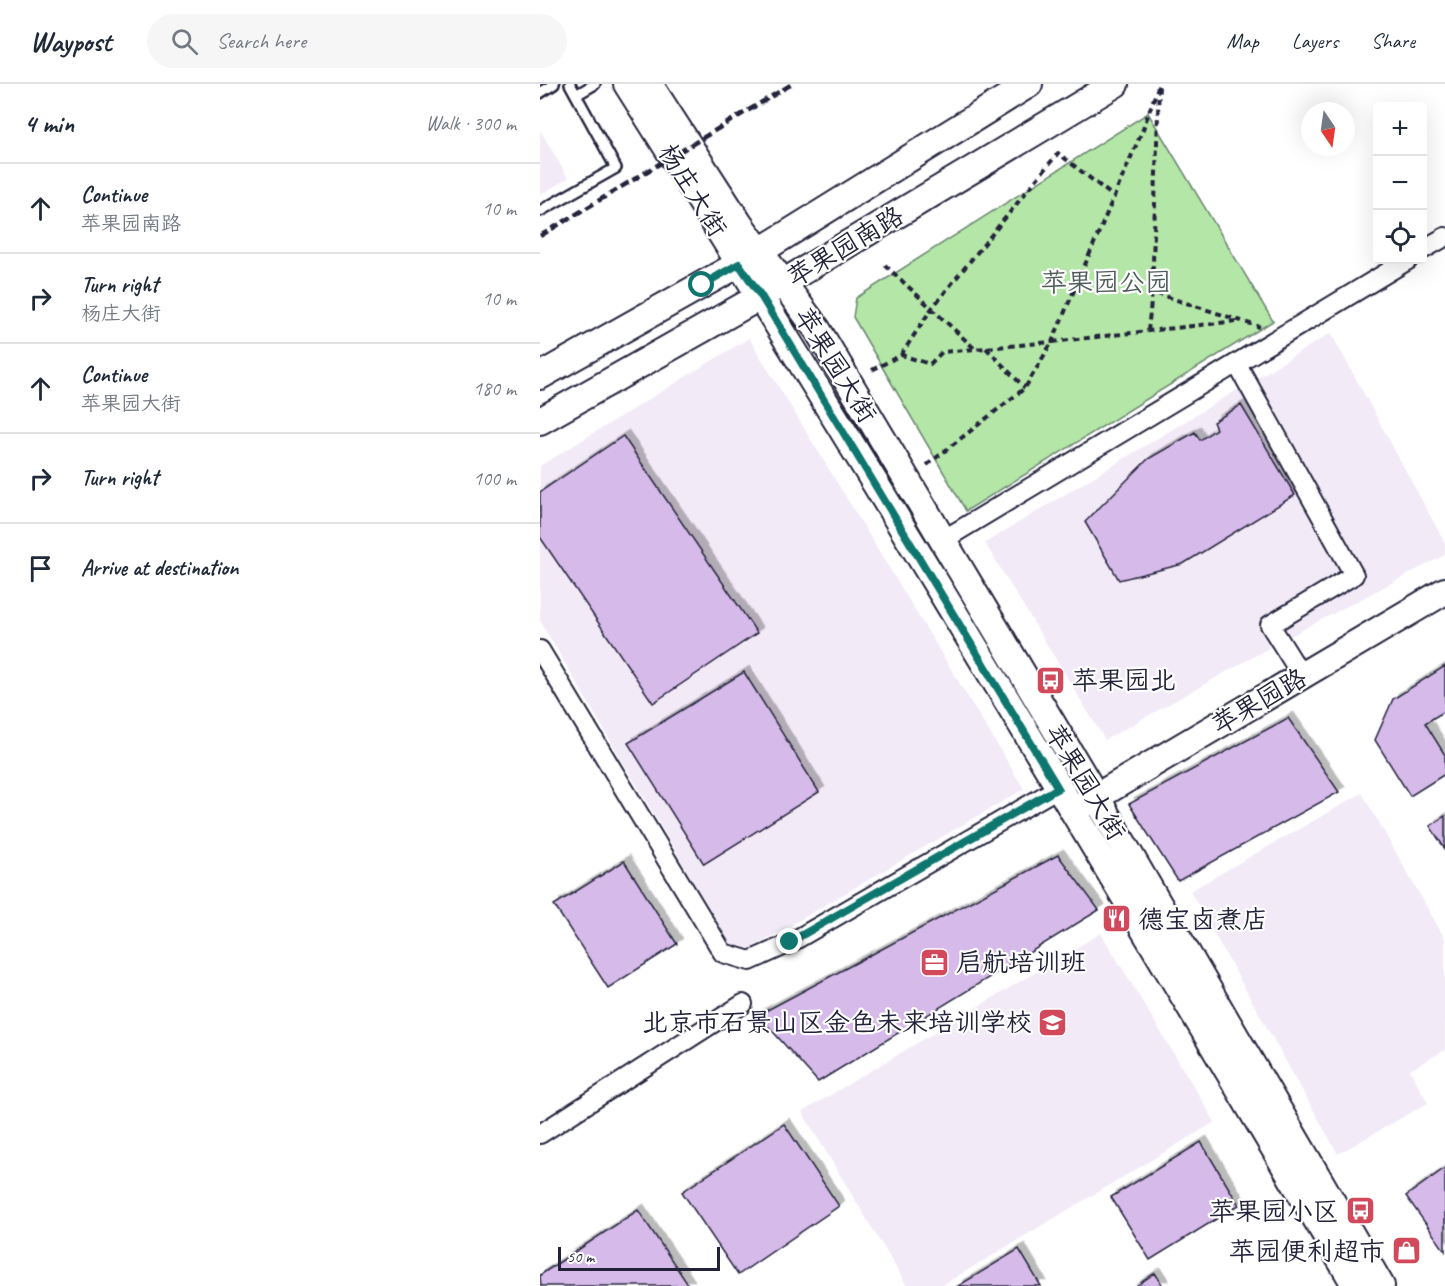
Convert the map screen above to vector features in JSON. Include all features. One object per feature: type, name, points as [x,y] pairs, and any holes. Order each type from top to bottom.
[{"type":"main road","name":"杨庄大街","points":[[627,84],[749,258],[782,283]]},
{"type":"main road","name":"杨庄大街","points":[[649,84],[694,157],[749,258],[761,296]]},
{"type":"main road","name":"苹果园南路","points":[[540,376],[749,258],[1029,84]]},
{"type":"main road","name":"苹果园南路","points":[[540,421],[761,296],[1116,84]]},
{"type":"main road","name":"苹果园大街","points":[[782,283],[817,329],[1096,797],[1381,1286]]},
{"type":"main road","name":"苹果园大街","points":[[761,296],[1356,1286]]},
{"type":"main road","name":"苹果园路","points":[[1072,810],[1445,591]]},
{"type":"street","points":[[1427,247],[1445,237]]},
{"type":"street","points":[[943,540],[1401,264]]},
{"type":"street","points":[[1237,364],[1354,575],[1270,625],[1302,676]]},
{"type":"street","points":[[540,650],[723,953],[750,961],[790,942],[1058,788]]},
{"type":"street","points":[[540,1134],[743,1004]]},
{"type":"lane","points":[[540,93],[554,84]]},
{"type":"lane","points":[[540,211],[616,168],[570,84]]},
{"type":"lane","points":[[576,95],[595,84]]},
{"type":"path","points":[[927,465],[1025,388],[1052,342],[1143,129],[1159,84],[1152,292],[1148,331]]},
{"type":"path","points":[[872,370],[902,355],[932,308],[1058,153],[1114,197]]},
{"type":"path","points":[[885,265],[975,349]]},
{"type":"path","points":[[1152,292],[1283,335]]},
{"type":"path","points":[[902,355],[930,364],[942,352],[1239,321]]},
{"type":"path","points":[[986,348],[1025,388]]},
{"type":"shaded area","points":[[540,130],[568,178],[540,195]]},
{"type":"shaded area","points":[[1331,333],[1445,543],[1445,555],[1281,641],[1105,740],[985,543]]},
{"type":"shaded area","points":[[749,338],[1024,789],[750,949],[732,947],[540,621],[540,466]]},
{"type":"shaded area","points":[[1362,793],[1445,939],[1445,1050],[1410,1070],[1428,1103],[1338,1154],[1190,891]]},
{"type":"shaded area","name":"北京市石景山区金色未来培训学校","points":[[1101,933],[1215,1122],[941,1286],[907,1286],[802,1112]]},
{"type":"green space","name":"苹果园公园","points":[[1148,113],[1273,321],[966,511],[853,317],[856,298]]},
{"type":"building","points":[[1241,405],[1295,495],[1183,564],[1119,580],[1085,522],[1148,459],[1195,432],[1200,440],[1216,429],[1213,422]]},
{"type":"building","points":[[623,436],[757,633],[653,703],[540,537],[540,492]]},
{"type":"building","points":[[1445,666],[1445,711],[1425,723],[1445,755],[1445,774],[1410,796],[1375,740],[1393,699]]},
{"type":"building","points":[[744,672],[819,792],[704,864],[628,743]]},
{"type":"building","points":[[1288,718],[1339,792],[1178,881],[1129,804]]},
{"type":"building","points":[[1445,816],[1445,849],[1430,826]]},
{"type":"building","name":"启航培训班","points":[[1058,855],[1099,910],[818,1082],[758,1015]]},
{"type":"building","points":[[624,861],[677,944],[608,988],[554,905]]},
{"type":"building","points":[[784,1124],[839,1206],[738,1275],[682,1192]]},
{"type":"building","points":[[1201,1142],[1239,1205],[1150,1260],[1111,1197]]},
{"type":"building","points":[[1445,1168],[1445,1251],[1406,1196]]},
{"type":"building","points":[[638,1210],[689,1286],[541,1286],[540,1275]]},
{"type":"building","points":[[1019,1249],[1041,1286],[958,1286]]},
{"type":"building","points":[[1155,1273],[1163,1286],[1136,1286]]},
{"type":"railway","points":[[540,236],[792,84]]},
{"type":"place","name":"苹果园北","points":[[1051,680]]},
{"type":"place","name":"德宝卤煮店","points":[[1117,919]]},
{"type":"place","name":"启航培训班","points":[[935,962]]},
{"type":"place","name":"北京市石景山区金色未来培训学校","points":[[1053,1022]]},
{"type":"place","name":"苹果园小区","points":[[1360,1211]]},
{"type":"place","name":"苹园便利超市","points":[[1406,1251]]},
{"type":"route","points":[[702,285],[739,264],[761,296],[922,560],[1058,788],[790,942]]}]
